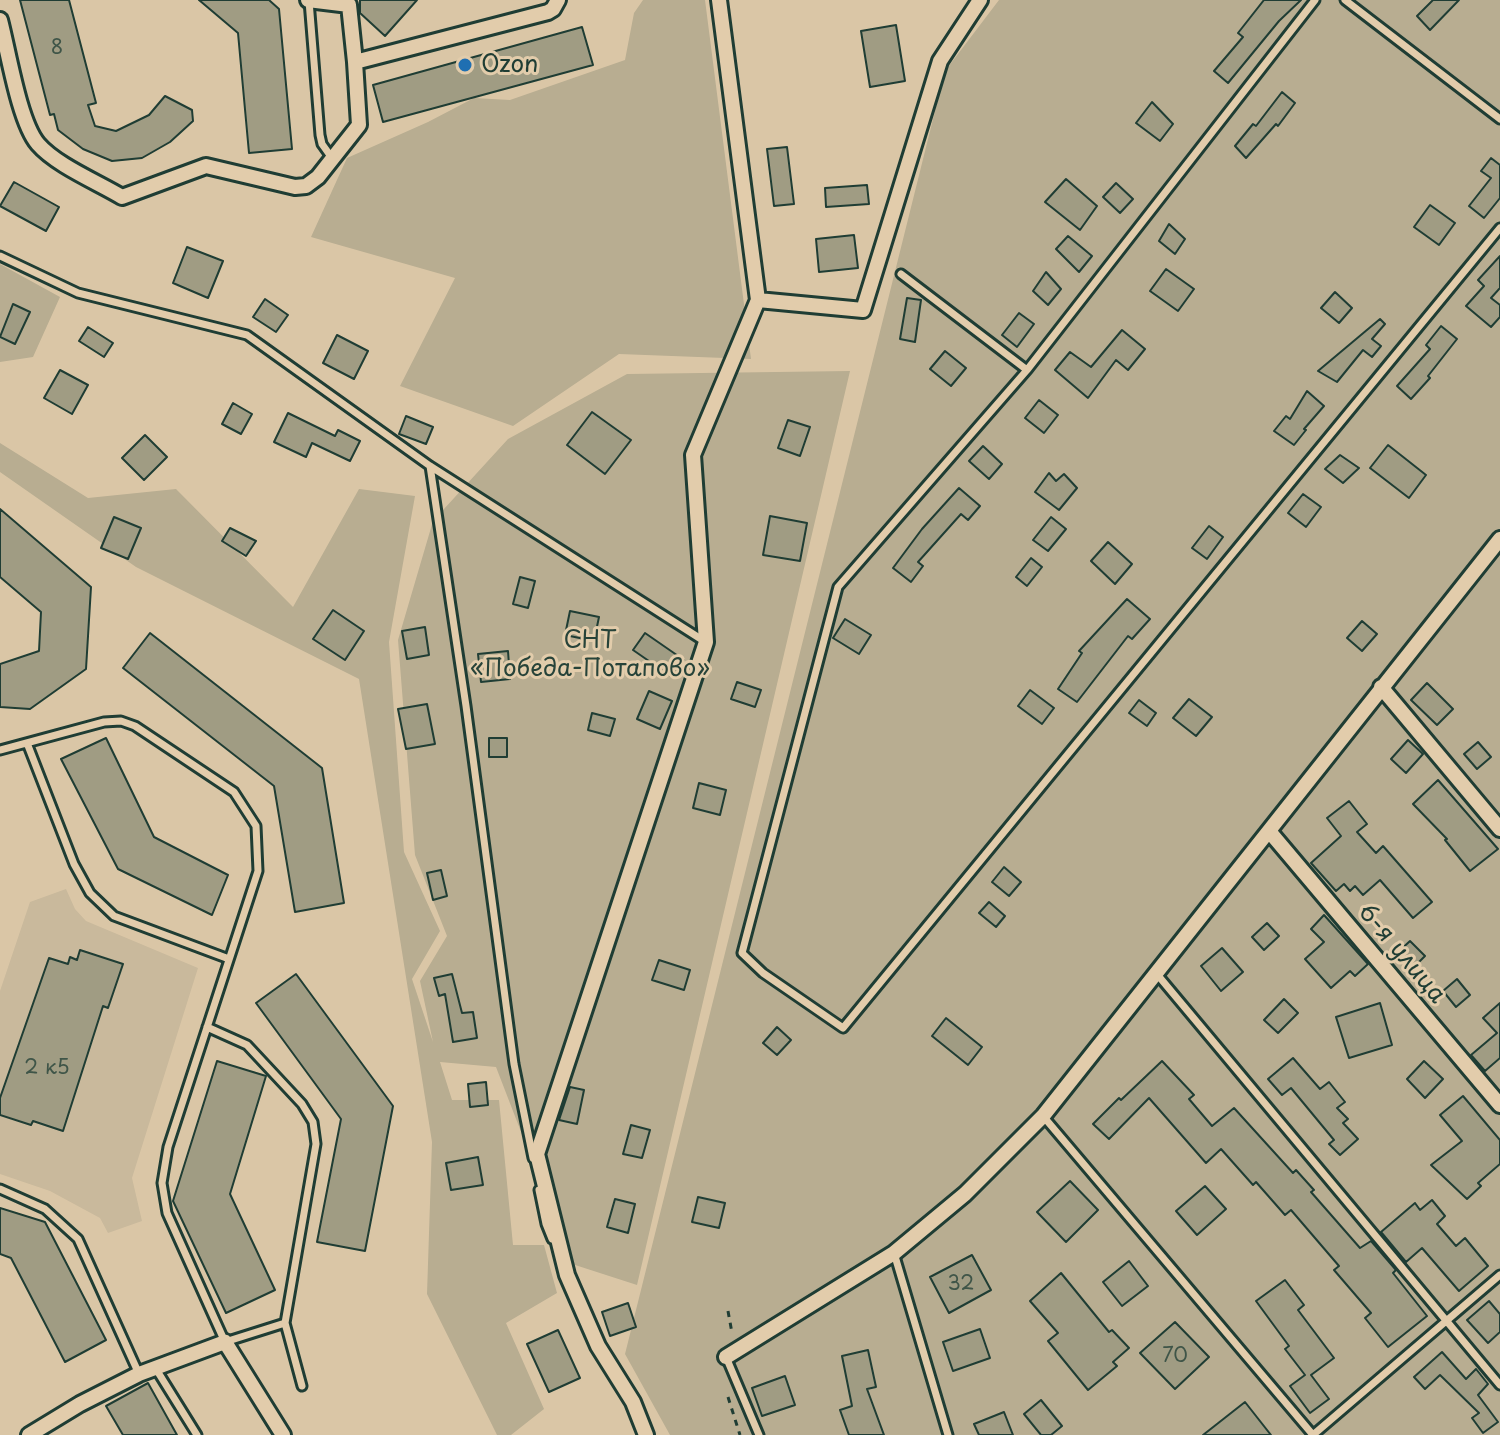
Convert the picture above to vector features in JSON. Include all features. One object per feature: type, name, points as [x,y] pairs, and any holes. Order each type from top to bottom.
[{"type":"street","points":[[0,20],[23,112],[33,137],[55,158],[122,197],[206,166],[300,187],[312,183],[359,125],[349,5],[309,0]]},
{"type":"street","points":[[355,62],[548,12],[558,0]]},
{"type":"street","points":[[646,1435],[633,1402],[598,1346],[567,1275],[537,1154],[706,642],[693,455],[758,300],[719,0]]},
{"type":"street","points":[[758,300],[863,310],[940,61],[980,0]]},
{"type":"street","points":[[726,1357],[894,1253],[965,1194],[1043,1116],[1381,687],[1499,543]]},
{"type":"street","points":[[1381,687],[1500,829]]},
{"type":"street","name":"6-я улица","points":[[1269,831],[1500,1105]]},
{"type":"street","points":[[29,1435],[139,1374],[225,1342],[283,1435]]},
{"type":"lane","points":[[309,0],[320,135],[322,144],[333,159]]},
{"type":"lane","points":[[1315,0],[1027,370],[838,587],[742,953],[763,973],[843,1028],[1500,228]]},
{"type":"lane","points":[[1345,0],[1500,119]]},
{"type":"lane","points":[[0,256],[78,293],[247,335],[430,466],[706,642]]},
{"type":"lane","points":[[901,274],[1027,370]]},
{"type":"lane","points":[[430,466],[469,721],[514,1064],[546,1224],[567,1275]]},
{"type":"lane","points":[[0,750],[104,722],[121,721],[135,726],[234,792],[256,826],[258,871],[168,1147],[162,1183],[167,1213],[225,1342],[285,1323]]},
{"type":"lane","points":[[27,743],[74,864],[90,893],[114,916],[229,959]]},
{"type":"lane","points":[[1156,973],[1500,1385]]},
{"type":"lane","points":[[207,1027],[247,1045],[302,1104],[313,1122],[316,1144],[285,1323],[302,1386]]},
{"type":"lane","points":[[1043,1116],[1313,1435],[1500,1275]]},
{"type":"lane","points":[[0,1189],[45,1209],[78,1239],[139,1374]]},
{"type":"lane","points":[[894,1253],[948,1435]]},
{"type":"lane","points":[[726,1357],[759,1435]]},
{"type":"lane","points":[[155,1368],[197,1435]]},
{"type":"shaded area","points":[[66,889],[75,909],[86,921],[198,968],[132,1178],[142,1221],[108,1233],[100,1218],[50,1191],[0,1174],[0,991],[30,902]]},
{"type":"green space","points":[[643,0],[705,0],[751,359],[619,354],[513,426],[400,386],[455,278],[311,237],[347,158],[474,98],[510,100],[625,60],[634,13]]},
{"type":"green space","points":[[999,0],[1500,0],[1500,1435],[670,1435],[625,1354],[945,71]]},
{"type":"green space","points":[[0,264],[60,297],[33,357],[0,362]]},
{"type":"green space","name":"СНТ «Победа-Потапово»","points":[[850,371],[637,1285],[572,1264],[496,1067],[440,1062],[452,1100],[499,1100],[513,1245],[544,1245],[557,1293],[506,1323],[544,1409],[511,1435],[497,1435],[427,1294],[432,1142],[359,679],[136,567],[0,472],[0,443],[88,498],[176,489],[293,607],[359,489],[415,496],[389,642],[404,852],[440,931],[412,979],[433,1042],[420,981],[447,936],[415,855],[398,640],[433,521],[508,439],[627,374]]},
{"type":"building","points":[[20,0],[69,0],[96,103],[88,105],[95,126],[116,131],[149,115],[165,96],[192,110],[193,121],[170,142],[142,158],[112,161],[83,149],[58,130],[54,114],[50,115]]},
{"type":"building","points":[[199,0],[269,0],[279,9],[292,149],[249,153],[238,33]]},
{"type":"building","points":[[360,0],[417,0],[385,36],[360,13]]},
{"type":"building","points":[[1264,0],[1301,0],[1279,21],[1228,83],[1214,71],[1243,37],[1238,33]]},
{"type":"building","points":[[1433,0],[1459,0],[1430,30],[1417,16]]},
{"type":"building","points":[[896,25],[905,81],[870,87],[861,31]]},
{"type":"building","points":[[582,27],[593,65],[383,122],[373,85]]},
{"type":"building","points":[[1282,92],[1295,103],[1278,126],[1276,124],[1246,158],[1235,146],[1253,124],[1256,126]]},
{"type":"building","points":[[1152,102],[1173,124],[1160,141],[1136,123]]},
{"type":"building","points":[[787,147],[794,204],[774,206],[767,149]]},
{"type":"building","points":[[1491,158],[1500,165],[1500,198],[1484,218],[1469,206],[1491,178],[1481,171]]},
{"type":"building","points":[[1066,179],[1097,206],[1080,230],[1045,202]]},
{"type":"building","points":[[14,182],[59,207],[46,231],[0,206]]},
{"type":"building","points":[[1116,183],[1133,199],[1120,213],[1103,197]]},
{"type":"building","points":[[867,185],[869,204],[826,207],[825,188]]},
{"type":"building","points":[[1430,205],[1455,223],[1439,245],[1414,227]]},
{"type":"building","points":[[1169,224],[1185,239],[1175,254],[1159,241]]},
{"type":"building","points":[[854,235],[858,268],[819,272],[816,239]]},
{"type":"building","points":[[1068,236],[1092,256],[1079,272],[1056,249]]},
{"type":"building","points":[[187,247],[223,261],[208,298],[173,283]]},
{"type":"building","points":[[1500,256],[1500,288],[1491,298],[1500,305],[1500,317],[1491,327],[1466,306],[1484,286],[1478,280]]},
{"type":"building","points":[[1166,269],[1194,289],[1178,311],[1150,291]]},
{"type":"building","points":[[1046,272],[1061,289],[1048,305],[1033,291]]},
{"type":"building","points":[[1335,292],[1352,308],[1339,323],[1321,308]]},
{"type":"building","points":[[907,298],[921,300],[915,342],[900,339]]},
{"type":"building","points":[[265,299],[288,315],[276,332],[253,317]]},
{"type":"building","points":[[13,304],[30,312],[15,344],[0,337]]},
{"type":"building","points":[[1019,313],[1034,324],[1017,347],[1002,335]]},
{"type":"building","points":[[1380,319],[1385,324],[1372,339],[1381,346],[1372,357],[1363,350],[1337,382],[1318,371]]},
{"type":"building","points":[[1441,326],[1457,339],[1411,399],[1397,386],[1430,349],[1426,345]]},
{"type":"building","points":[[88,327],[113,343],[104,357],[79,341]]},
{"type":"building","points":[[1122,330],[1145,349],[1128,370],[1116,360],[1088,398],[1055,370],[1070,352],[1091,367]]},
{"type":"building","points":[[337,335],[368,351],[354,379],[323,363]]},
{"type":"building","points":[[945,351],[966,368],[951,386],[930,369]]},
{"type":"building","points":[[60,370],[88,385],[72,414],[44,398]]},
{"type":"building","points":[[1307,391],[1324,406],[1294,445],[1274,431],[1286,416],[1290,419]]},
{"type":"building","points":[[1039,400],[1058,415],[1044,433],[1025,418]]},
{"type":"building","points":[[233,403],[252,414],[241,434],[222,424]]},
{"type":"building","points":[[592,412],[631,440],[605,474],[567,445]]},
{"type":"building","points":[[288,413],[335,436],[338,430],[360,441],[350,461],[312,443],[306,457],[274,442]]},
{"type":"building","points":[[406,416],[433,427],[426,444],[399,434]]},
{"type":"building","points":[[788,420],[810,427],[800,456],[778,448]]},
{"type":"building","points":[[145,435],[167,457],[144,480],[122,458]]},
{"type":"building","points":[[1388,445],[1426,475],[1409,498],[1370,468]]},
{"type":"building","points":[[983,446],[1002,464],[989,479],[969,461]]},
{"type":"building","points":[[1340,455],[1359,468],[1343,483],[1325,469]]},
{"type":"building","points":[[1049,473],[1056,481],[1064,474],[1077,488],[1059,510],[1035,492]]},
{"type":"building","points":[[959,488],[980,506],[968,520],[961,514],[918,562],[923,566],[911,582],[893,568],[922,529]]},
{"type":"building","points":[[1303,494],[1321,507],[1306,527],[1288,513]]},
{"type":"building","points":[[0,509],[91,587],[86,669],[30,709],[0,707],[0,664],[39,651],[41,612],[0,577]]},
{"type":"building","points":[[770,516],[807,523],[800,561],[763,555]]},
{"type":"building","points":[[114,517],[141,528],[128,559],[101,548]]},
{"type":"building","points":[[1051,517],[1066,529],[1048,551],[1033,540]]},
{"type":"building","points":[[1209,526],[1223,537],[1207,559],[1192,548]]},
{"type":"building","points":[[230,528],[256,541],[246,556],[222,541]]},
{"type":"building","points":[[1108,542],[1132,564],[1115,584],[1091,561]]},
{"type":"building","points":[[1031,558],[1042,567],[1027,586],[1016,577]]},
{"type":"building","points":[[520,577],[535,581],[528,608],[513,604]]},
{"type":"building","points":[[1127,599],[1150,619],[1132,639],[1128,636],[1077,702],[1058,689],[1082,653],[1079,651]]},
{"type":"building","points":[[333,610],[364,631],[345,660],[313,639]]},
{"type":"building","points":[[570,611],[599,617],[594,641],[565,635]]},
{"type":"building","points":[[845,619],[871,635],[859,654],[833,638]]},
{"type":"building","points":[[1362,621],[1377,634],[1362,651],[1347,638]]},
{"type":"building","points":[[425,627],[429,655],[407,659],[402,631]]},
{"type":"building","points":[[150,633],[322,768],[344,903],[295,912],[274,786],[123,668]]},
{"type":"building","points":[[645,633],[684,660],[672,677],[633,650]]},
{"type":"building","points":[[508,651],[510,679],[481,682],[478,654]]},
{"type":"building","points":[[737,682],[761,690],[755,707],[731,699]]},
{"type":"building","points":[[1427,683],[1453,709],[1437,725],[1411,700]]},
{"type":"building","points":[[1030,690],[1054,708],[1042,724],[1018,706]]},
{"type":"building","points":[[649,691],[672,701],[660,729],[637,719]]},
{"type":"building","points":[[1189,699],[1212,717],[1196,736],[1173,718]]},
{"type":"building","points":[[1139,700],[1156,713],[1147,726],[1129,713]]},
{"type":"building","points":[[427,704],[435,744],[406,749],[398,709]]},
{"type":"building","points":[[592,713],[615,719],[610,736],[588,730]]},
{"type":"building","points":[[106,738],[154,837],[228,875],[212,915],[118,869],[61,759]]},
{"type":"building","points":[[489,738],[507,738],[507,757],[489,757]]},
{"type":"building","points":[[1408,740],[1423,754],[1406,773],[1391,759]]},
{"type":"building","points":[[1478,742],[1491,757],[1477,769],[1464,754]]},
{"type":"building","points":[[1438,780],[1498,849],[1470,871],[1447,839],[1413,804]]},
{"type":"building","points":[[699,783],[726,790],[720,815],[693,808]]},
{"type":"building","points":[[1349,801],[1367,824],[1357,832],[1376,853],[1383,846],[1432,902],[1413,918],[1380,880],[1363,895],[1355,886],[1350,891],[1344,884],[1336,891],[1311,863],[1341,836],[1327,818]]},
{"type":"building","points":[[1004,867],[1021,882],[1009,896],[992,882]]},
{"type":"building","points":[[441,870],[447,896],[433,900],[427,873]]},
{"type":"building","points":[[989,902],[1005,916],[996,927],[979,913]]},
{"type":"building","points":[[1324,915],[1368,964],[1355,976],[1350,971],[1331,988],[1305,959],[1324,942],[1311,929]]},
{"type":"building","points":[[1267,923],[1279,936],[1264,950],[1252,937]]},
{"type":"building","points":[[1410,941],[1425,956],[1411,970],[1396,954]]},
{"type":"building","points":[[1222,948],[1243,972],[1221,991],[1201,966]]},
{"type":"building","points":[[80,950],[123,964],[108,1008],[103,1006],[63,1131],[0,1115],[0,1098],[49,958],[68,964],[70,957],[77,960]]},
{"type":"building","points":[[659,960],[690,970],[684,990],[652,980]]},
{"type":"building","points":[[296,974],[393,1106],[365,1251],[317,1242],[341,1119],[256,1003]]},
{"type":"building","points":[[452,974],[462,1013],[473,1012],[477,1038],[453,1042],[445,994],[439,996],[434,978]]},
{"type":"building","points":[[1457,979],[1470,995],[1456,1007],[1443,991]]},
{"type":"building","points":[[1284,999],[1298,1013],[1278,1033],[1264,1020]]},
{"type":"building","points":[[1380,1003],[1392,1045],[1349,1058],[1336,1017]]},
{"type":"building","points":[[1500,1003],[1500,1058],[1485,1071],[1471,1055],[1497,1033],[1483,1018]]},
{"type":"building","points":[[946,1018],[982,1047],[968,1065],[932,1036]]},
{"type":"building","points":[[777,1027],[791,1040],[777,1055],[763,1043]]},
{"type":"building","points":[[1293,1058],[1320,1089],[1329,1082],[1345,1102],[1337,1108],[1348,1119],[1343,1123],[1358,1139],[1340,1155],[1329,1144],[1334,1140],[1291,1088],[1282,1095],[1268,1079]]},
{"type":"building","points":[[217,1061],[266,1076],[230,1194],[275,1290],[226,1313],[173,1201]]},
{"type":"building","points":[[1162,1061],[1194,1095],[1189,1099],[1212,1126],[1234,1108],[1293,1173],[1296,1170],[1314,1190],[1311,1192],[1360,1248],[1371,1241],[1396,1270],[1393,1273],[1427,1316],[1388,1347],[1365,1318],[1371,1313],[1334,1270],[1339,1266],[1291,1210],[1285,1215],[1221,1149],[1206,1163],[1149,1098],[1109,1139],[1093,1124]]},
{"type":"building","points":[[1424,1061],[1443,1079],[1425,1098],[1407,1079]]},
{"type":"building","points":[[486,1082],[488,1105],[470,1107],[468,1084]]},
{"type":"building","points":[[570,1087],[584,1090],[577,1124],[559,1120]]},
{"type":"building","points":[[1463,1096],[1500,1140],[1500,1164],[1478,1183],[1481,1186],[1467,1199],[1431,1165],[1462,1141],[1440,1115]]},
{"type":"building","points":[[631,1125],[650,1130],[642,1158],[623,1154]]},
{"type":"building","points":[[478,1157],[483,1185],[451,1190],[446,1163]]},
{"type":"building","points":[[1070,1181],[1098,1210],[1066,1242],[1037,1212]]},
{"type":"building","points":[[1205,1186],[1226,1209],[1197,1235],[1176,1211]]},
{"type":"building","points":[[698,1197],[725,1203],[719,1228],[692,1222]]},
{"type":"building","points":[[615,1199],[635,1204],[628,1233],[607,1227]]},
{"type":"building","points":[[1432,1200],[1445,1216],[1437,1224],[1456,1246],[1465,1238],[1488,1266],[1459,1291],[1422,1248],[1406,1262],[1381,1232],[1415,1203],[1420,1210]]},
{"type":"building","points":[[0,1208],[45,1222],[106,1340],[65,1362],[11,1258],[0,1254]]},
{"type":"building","points":[[972,1255],[991,1290],[949,1313],[930,1277]]},
{"type":"building","points":[[1129,1261],[1148,1286],[1122,1306],[1103,1282]]},
{"type":"building","points":[[1061,1273],[1109,1332],[1112,1330],[1129,1348],[1113,1362],[1117,1366],[1088,1390],[1048,1341],[1058,1333],[1030,1301]]},
{"type":"building","points":[[1285,1280],[1304,1305],[1298,1310],[1334,1358],[1311,1375],[1329,1399],[1310,1413],[1290,1386],[1305,1375],[1285,1349],[1289,1346],[1256,1301]]},
{"type":"building","points":[[1489,1301],[1500,1314],[1500,1332],[1488,1343],[1467,1320]]},
{"type":"building","points":[[628,1303],[636,1327],[610,1336],[602,1312]]},
{"type":"building","points":[[1175,1322],[1209,1357],[1175,1389],[1140,1353]]},
{"type":"building","points":[[980,1329],[990,1358],[953,1371],[943,1342]]},
{"type":"building","points":[[558,1330],[580,1378],[549,1392],[527,1344]]},
{"type":"building","points":[[868,1350],[876,1387],[867,1389],[884,1435],[849,1435],[840,1410],[852,1406],[842,1356]]},
{"type":"building","points":[[1442,1352],[1466,1379],[1476,1369],[1488,1384],[1478,1395],[1498,1422],[1483,1433],[1472,1418],[1479,1413],[1440,1375],[1425,1389],[1414,1377]]},
{"type":"building","points":[[785,1376],[795,1405],[762,1416],[752,1388]]},
{"type":"building","points":[[148,1383],[177,1435],[123,1435],[106,1406]]},
{"type":"building","points":[[1041,1400],[1062,1426],[1051,1435],[1041,1435],[1024,1414]]},
{"type":"building","points":[[1245,1402],[1271,1435],[1203,1435]]},
{"type":"building","points":[[1004,1412],[1013,1435],[979,1435],[974,1424]]},
{"type":"place","name":"Ozon","points":[[465,65]]}]
